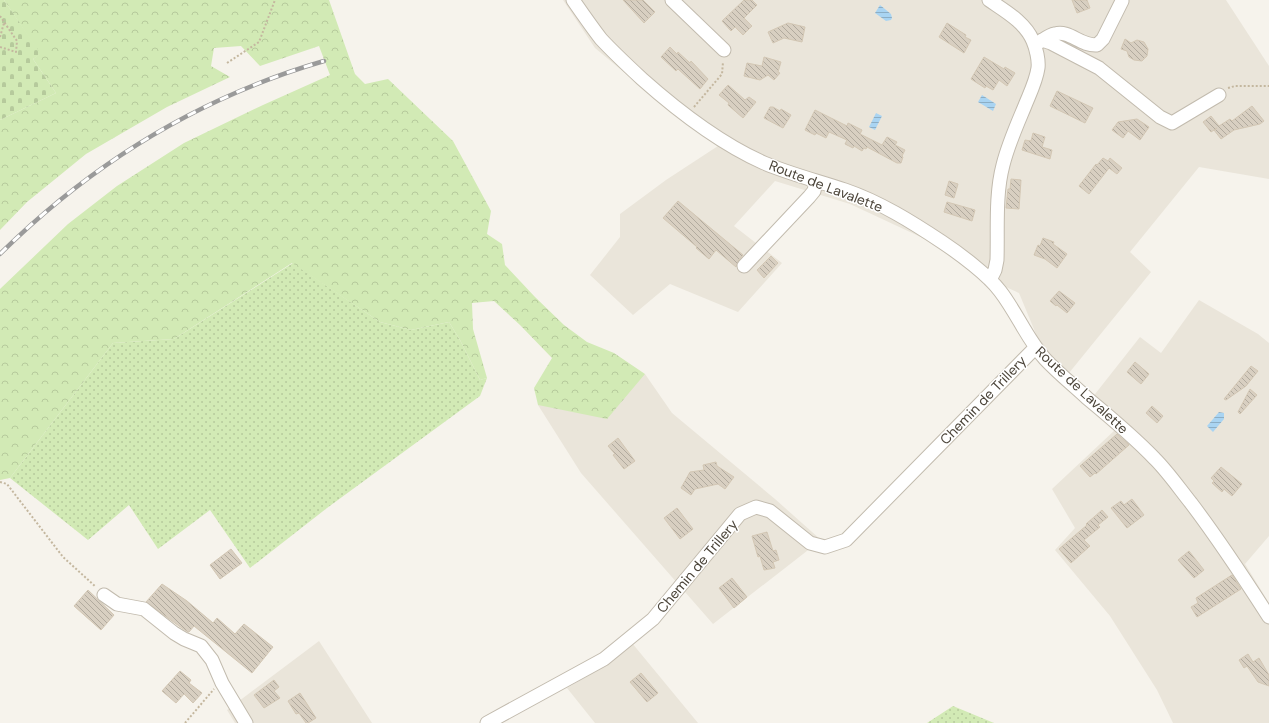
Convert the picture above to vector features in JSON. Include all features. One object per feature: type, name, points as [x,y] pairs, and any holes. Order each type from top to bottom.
[{"type":"street","name":"Route de Lavalette","points":[[573,0],[586,20],[603,41],[622,60],[657,92],[687,116],[730,145],[762,162],[788,173],[857,195],[886,208],[944,244],[990,280],[1001,292],[1035,348],[1071,384],[1126,431],[1172,478],[1215,534],[1269,618]]},
{"type":"street","points":[[672,0],[724,50]]},
{"type":"street","points":[[989,0],[1014,18],[1033,41],[1038,43],[1051,43],[1099,68],[1160,117],[1172,123],[1219,95]]},
{"type":"street","points":[[1038,43],[1054,34],[1063,33],[1090,46],[1097,45],[1103,39],[1122,1]]},
{"type":"street","points":[[990,280],[995,270],[997,260],[999,188],[1002,168],[1011,138],[1034,83],[1038,67],[1038,43]]},
{"type":"street","points":[[744,266],[809,197],[814,191],[816,181]]},
{"type":"street","name":"Chemin de Trillery","points":[[488,723],[604,659],[653,619],[740,514],[756,507],[770,511],[810,543],[825,547],[846,540],[1035,348]]},
{"type":"street","points":[[104,595],[117,604],[144,609],[174,633],[200,646],[212,660],[222,683],[246,723]]},
{"type":"path","points":[[227,63],[259,42],[275,0]]},
{"type":"path","points":[[0,16],[18,41],[16,52],[0,47]]},
{"type":"path","points":[[0,37],[4,22]]},
{"type":"path","points":[[687,116],[722,74],[724,50]]},
{"type":"path","points":[[1219,95],[1230,87],[1234,86],[1269,86]]},
{"type":"path","points":[[0,482],[7,484],[64,557],[104,595]]},
{"type":"path","points":[[185,723],[212,691],[222,683]]},
{"type":"shaded area","points":[[563,0],[1226,0],[1269,66],[1269,179],[1199,167],[1130,252],[1151,272],[1069,373],[1043,351],[1019,293],[975,273],[925,239],[850,204],[775,181],[734,226],[782,263],[738,312],[670,284],[633,315],[590,275],[620,237],[620,214],[666,180],[721,144],[662,104],[595,48]]},
{"type":"shaded area","points":[[1199,300],[1258,334],[1269,343],[1269,536],[1245,564],[1269,603],[1269,723],[1173,723],[1157,690],[1110,616],[1055,550],[1075,528],[1052,489],[1116,429],[1088,403],[1140,337],[1161,353]]},
{"type":"shaded area","points":[[645,374],[672,413],[775,499],[821,540],[713,624],[581,473],[538,405]]},
{"type":"shaded area","points":[[319,641],[372,723],[235,723],[227,710]]},
{"type":"shaded area","points":[[632,643],[698,723],[595,723],[567,688],[598,670]]},
{"type":"green space","points":[[0,0],[4,0],[41,54],[33,59],[56,93],[0,120]]},
{"type":"green space","points":[[4,0],[329,0],[355,74],[365,84],[388,79],[453,141],[491,211],[487,234],[502,244],[505,265],[564,325],[587,342],[614,353],[645,374],[607,419],[538,405],[534,388],[552,358],[494,301],[472,303],[473,329],[487,378],[480,380],[460,340],[449,322],[411,330],[380,322],[292,263],[174,339],[113,343],[10,478],[0,480],[0,289],[68,224],[117,186],[184,143],[330,75],[319,46],[260,66],[241,46],[214,48],[211,66],[230,77],[167,107],[86,154],[27,202],[0,230],[0,120],[56,93],[33,59],[40,54]]},
{"type":"green space","points":[[293,263],[380,322],[411,330],[449,322],[460,340],[480,380],[487,378],[480,396],[327,508],[250,568],[210,510],[158,549],[129,505],[88,540],[10,478],[113,343],[174,339]]},
{"type":"green space","points":[[953,706],[994,723],[927,723]]},
{"type":"water","points":[[880,5],[891,14],[891,20],[886,21],[875,13]]},
{"type":"water","points":[[982,95],[996,104],[993,111],[978,102]]},
{"type":"water","points":[[876,113],[882,116],[875,130],[869,127]]},
{"type":"water","points":[[1219,412],[1224,413],[1224,419],[1213,432],[1207,426]]},
{"type":"building","points":[[623,0],[643,0],[655,12],[644,23]]},
{"type":"building","points":[[744,0],[752,0],[757,5],[744,18],[752,26],[743,35],[735,27],[731,31],[722,21]]},
{"type":"building","points":[[1072,0],[1087,0],[1090,8],[1077,13]]},
{"type":"building","points":[[788,23],[805,27],[802,42],[784,38],[773,43],[768,32]]},
{"type":"building","points":[[947,23],[971,40],[964,53],[939,37]]},
{"type":"building","points":[[1125,39],[1131,43],[1137,40],[1144,42],[1148,49],[1147,56],[1142,61],[1134,60],[1129,57],[1127,51],[1121,49]]},
{"type":"building","points":[[670,47],[690,63],[691,61],[708,79],[700,89],[678,69],[676,71],[661,57]]},
{"type":"building","points":[[764,57],[781,62],[778,72],[780,73],[774,80],[768,75],[760,80],[744,76],[747,63],[762,66]]},
{"type":"building","points":[[984,57],[1004,69],[1005,67],[1015,73],[1007,86],[999,80],[993,90],[986,86],[985,88],[971,79]]},
{"type":"building","points":[[728,85],[745,100],[749,97],[756,102],[743,118],[719,95]]},
{"type":"building","points":[[1057,91],[1093,108],[1085,123],[1050,106]]},
{"type":"building","points":[[1252,106],[1264,121],[1260,124],[1234,130],[1221,139],[1214,130],[1211,132],[1203,122],[1211,116],[1219,126],[1230,119],[1232,121]]},
{"type":"building","points":[[770,107],[780,111],[781,109],[791,115],[783,128],[764,118]]},
{"type":"building","points":[[815,110],[847,126],[848,123],[862,130],[860,134],[882,145],[887,137],[897,142],[895,145],[905,150],[901,163],[897,163],[867,147],[862,151],[854,146],[853,148],[845,144],[847,140],[829,132],[826,138],[805,130]]},
{"type":"building","points":[[1137,119],[1149,127],[1140,140],[1128,131],[1123,138],[1112,130],[1118,122]]},
{"type":"building","points":[[1033,133],[1045,137],[1042,147],[1052,150],[1050,159],[1022,150],[1025,140],[1031,141]]},
{"type":"building","points":[[1103,158],[1108,161],[1110,158],[1122,168],[1117,174],[1109,168],[1089,194],[1079,186],[1096,164],[1097,165]]},
{"type":"building","points":[[1011,179],[1021,180],[1019,209],[1006,208],[1008,189],[1010,189]]},
{"type":"building","points":[[949,181],[958,184],[954,198],[945,195]]},
{"type":"building","points":[[678,201],[743,255],[738,261],[736,267],[716,250],[709,259],[663,218]]},
{"type":"building","points":[[947,202],[975,210],[972,221],[944,212]]},
{"type":"building","points":[[1043,238],[1054,242],[1053,244],[1067,254],[1057,268],[1045,259],[1034,255]]},
{"type":"building","points":[[771,256],[778,263],[764,278],[757,270]]},
{"type":"building","points":[[1059,291],[1075,303],[1067,313],[1050,301]]},
{"type":"building","points":[[1135,362],[1149,374],[1141,384],[1127,372]]},
{"type":"building","points":[[1251,366],[1258,371],[1246,386],[1226,400],[1224,399]]},
{"type":"building","points":[[1250,389],[1257,395],[1240,414],[1238,412]]},
{"type":"building","points":[[1152,406],[1163,416],[1157,423],[1146,413]]},
{"type":"building","points":[[1117,434],[1129,445],[1096,474],[1095,473],[1090,477],[1080,466]]},
{"type":"building","points":[[618,438],[635,461],[624,469],[608,446]]},
{"type":"building","points":[[716,462],[717,466],[734,477],[725,489],[718,484],[695,489],[691,495],[681,488],[690,472],[704,470],[703,465]]},
{"type":"building","points":[[1221,467],[1242,484],[1232,496],[1224,489],[1222,492],[1212,483],[1214,481],[1211,478]]},
{"type":"building","points":[[1132,499],[1144,515],[1127,528],[1111,508],[1121,501],[1124,505]]},
{"type":"building","points":[[677,508],[693,529],[680,539],[664,518]]},
{"type":"building","points":[[1102,510],[1108,517],[1098,525],[1100,527],[1084,540],[1090,546],[1071,563],[1059,549]]},
{"type":"building","points":[[767,532],[773,551],[776,550],[779,560],[773,562],[775,568],[764,570],[760,556],[758,557],[752,536]]},
{"type":"building","points":[[231,549],[242,563],[220,579],[210,565]]},
{"type":"building","points":[[1189,551],[1204,570],[1194,578],[1178,560]]},
{"type":"building","points":[[1232,575],[1241,589],[1197,617],[1191,607],[1198,603],[1196,598]]},
{"type":"building","points":[[732,578],[747,597],[734,608],[719,588]]},
{"type":"building","points":[[162,584],[187,601],[213,623],[217,618],[235,634],[244,624],[273,647],[252,673],[194,626],[188,632],[146,602]]},
{"type":"building","points":[[88,590],[114,615],[101,630],[74,606]]},
{"type":"building","points":[[1248,654],[1253,662],[1259,658],[1269,675],[1269,686],[1258,682],[1247,666],[1244,668],[1239,660]]},
{"type":"building","points":[[180,671],[191,680],[189,683],[202,693],[193,703],[184,694],[176,703],[162,691]]},
{"type":"building","points":[[641,673],[658,693],[647,702],[630,682]]},
{"type":"building","points":[[274,680],[279,687],[274,691],[280,698],[264,708],[254,695]]},
{"type":"building","points":[[300,693],[316,718],[308,723],[306,723],[299,713],[296,714],[288,701]]},
{"type":"railway","points":[[0,254],[35,221],[72,191],[110,162],[150,137],[191,114],[234,94],[278,76],[324,61]]}]
